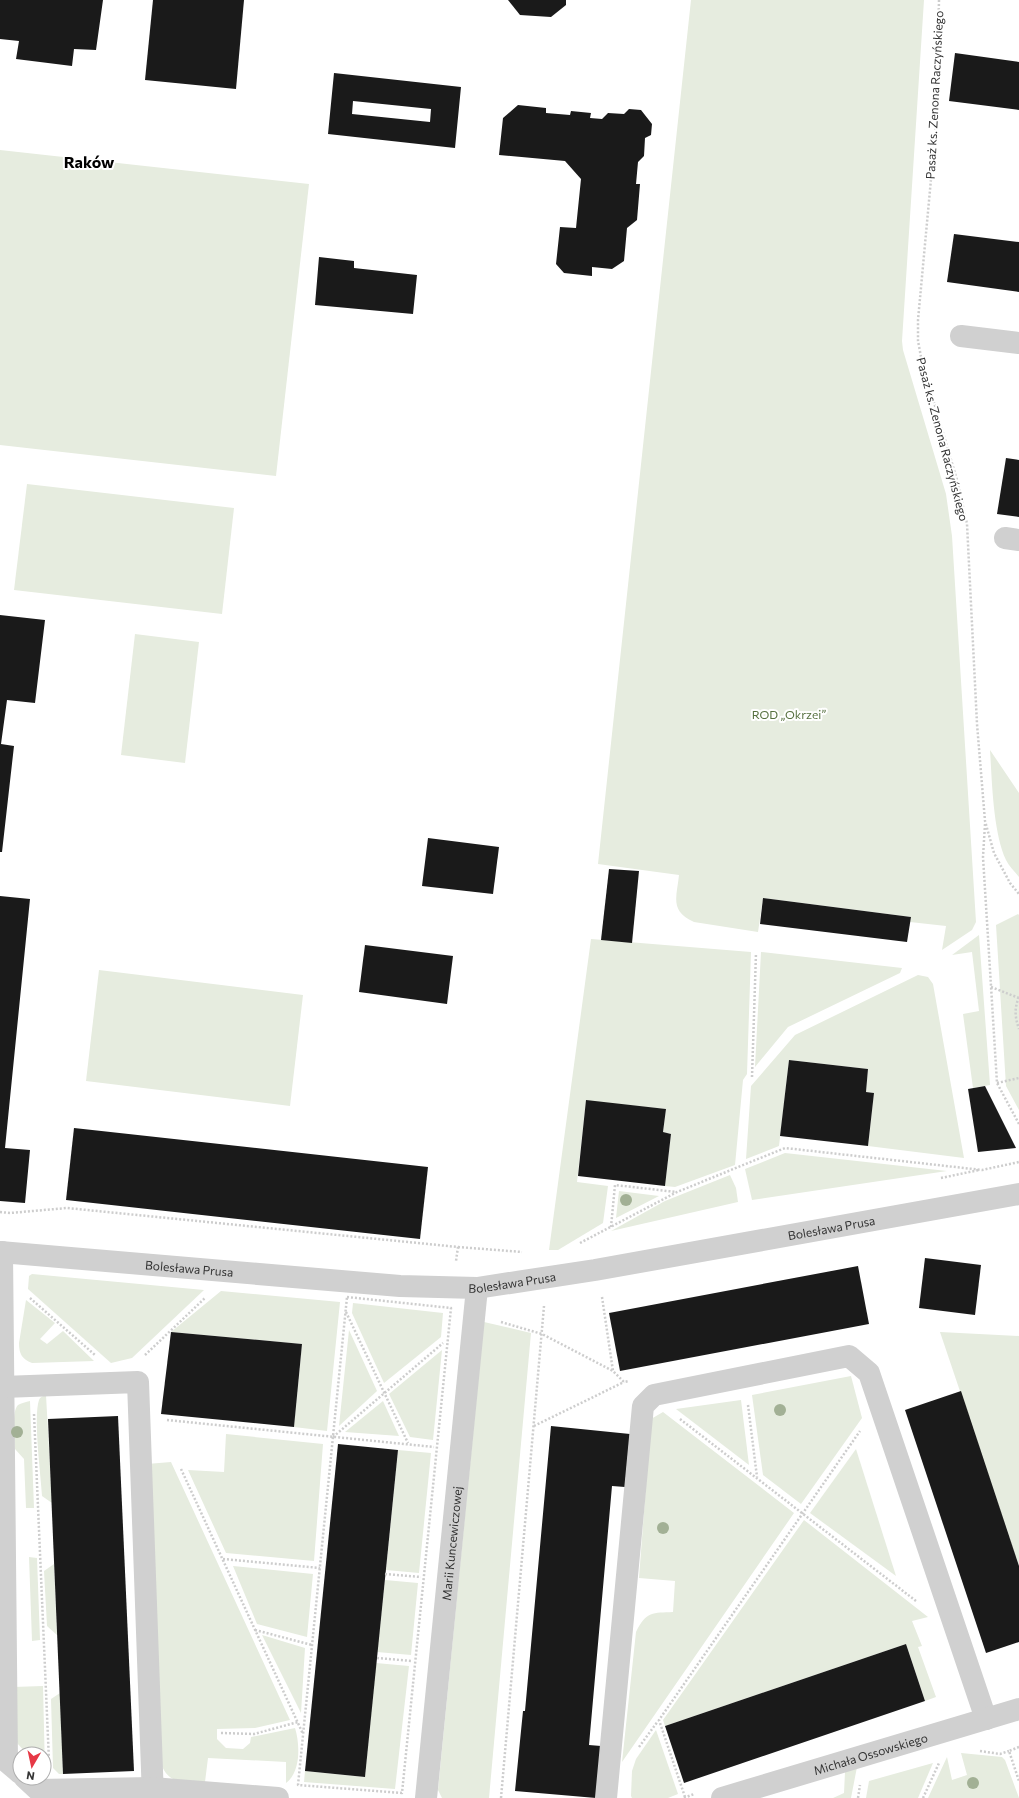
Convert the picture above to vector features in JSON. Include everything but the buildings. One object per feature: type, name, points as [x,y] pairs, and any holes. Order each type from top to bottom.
[{"type":"street","points":[[961,336],[1019,343]]},
{"type":"street","name":"Bolesława Prusa","points":[[1,1252],[400,1286],[477,1288],[595,1270],[1019,1194]]},
{"type":"street","points":[[1,1252],[7,1762],[12,1766]]},
{"type":"street","name":"Marii Kuncewiczowej","points":[[426,1798],[477,1288]]},
{"type":"street","points":[[606,1798],[643,1406],[654,1396],[662,1394],[849,1356],[869,1373],[986,1719]]},
{"type":"street","points":[[3,1387],[138,1382],[152,1793]]},
{"type":"street","name":"Michała Ossowskiego","points":[[722,1798],[1019,1709]]},
{"type":"street","points":[[34,1786],[38,1790],[278,1798]]},
{"type":"path","name":"Pasaż ks. Zenona Raczyńskiego","points":[[939,0],[936,125],[918,320],[918,341],[922,362],[957,480],[967,524],[977,731],[985,821],[994,853],[1010,883],[1019,894]]},
{"type":"path","points":[[985,821],[983,857],[997,1083],[1019,1124]]},
{"type":"path","points":[[752,1077],[756,953]]},
{"type":"path","points":[[991,986],[1019,997],[1014,1009],[1015,1018],[1019,1029]]},
{"type":"path","points":[[997,1083],[1019,1078]]},
{"type":"path","points":[[578,1244],[677,1192],[785,1148],[982,1170],[1019,1162]]},
{"type":"path","points":[[610,1227],[615,1185],[677,1192]]},
{"type":"path","points":[[0,1212],[10,1213],[67,1208],[458,1247],[528,1252]]},
{"type":"path","points":[[455,1268],[458,1247]]},
{"type":"path","points":[[602,1296],[613,1371]]},
{"type":"path","points":[[30,1297],[98,1357]]},
{"type":"path","points":[[142,1357],[206,1297]]},
{"type":"path","points":[[339,1297],[451,1308],[402,1793],[298,1786],[347,1298]]},
{"type":"path","points":[[501,1798],[544,1301]]},
{"type":"path","points":[[346,1311],[408,1444]]},
{"type":"path","points":[[494,1320],[542,1334],[613,1371],[624,1382]]},
{"type":"path","points":[[333,1437],[448,1339]]},
{"type":"path","points":[[534,1426],[631,1380]]},
{"type":"path","points":[[748,1401],[757,1478]]},
{"type":"path","points":[[33,1407],[48,1746]]},
{"type":"path","points":[[678,1418],[919,1603]]},
{"type":"path","points":[[164,1420],[437,1447]]},
{"type":"path","points":[[685,1797],[659,1720],[863,1426]]},
{"type":"path","points":[[181,1469],[303,1735]]},
{"type":"path","points":[[222,1559],[320,1568]]},
{"type":"path","points":[[385,1574],[424,1577]]},
{"type":"path","points":[[255,1630],[312,1645]]},
{"type":"path","points":[[377,1658],[415,1661]]},
{"type":"path","points":[[221,1733],[254,1734],[298,1722]]},
{"type":"path","points":[[977,1750],[1000,1754],[1019,1747]]},
{"type":"path","points":[[1008,1751],[1019,1781]]},
{"type":"path","points":[[923,1798],[940,1762]]},
{"type":"green space","name":"ROD „Okrzei”","points":[[691,0],[924,0],[902,341],[903,350],[946,494],[952,536],[976,922],[972,930],[942,950],[946,926],[910,922],[911,917],[763,898],[758,932],[694,922],[686,918],[681,913],[676,902],[679,875],[598,864]]},
{"type":"green space","points":[[0,150],[309,184],[276,476],[0,445]]},
{"type":"green space","points":[[27,484],[234,508],[222,614],[14,590]]},
{"type":"green space","points":[[135,634],[199,642],[185,763],[121,755]]},
{"type":"green space","points":[[990,750],[1019,793],[1019,877],[1006,860],[998,835],[994,806]]},
{"type":"green space","points":[[1018,914],[1019,1110],[1006,1086],[996,925]]},
{"type":"green space","points":[[979,935],[990,1085],[973,1088],[963,1014],[979,1011],[972,952],[952,955]]},
{"type":"green space","points":[[591,939],[751,952],[747,1074],[743,1080],[735,1165],[675,1187],[665,1186],[671,1134],[663,1132],[666,1109],[586,1101],[577,1182],[608,1186],[603,1223],[558,1250],[549,1250]]},
{"type":"green space","points":[[761,952],[902,968],[900,973],[788,1027],[755,1067]]},
{"type":"green space","points":[[99,970],[303,995],[290,1106],[86,1081]]},
{"type":"green space","points":[[918,975],[928,977],[933,984],[964,1158],[868,1146],[874,1093],[866,1092],[868,1069],[789,1060],[779,1146],[746,1159],[751,1086],[795,1035]]},
{"type":"green space","points":[[785,1153],[947,1171],[752,1200],[745,1169]]},
{"type":"green space","points":[[730,1175],[736,1188],[738,1202],[611,1231],[665,1201]]},
{"type":"green space","points":[[619,1191],[659,1196],[616,1218]]},
{"type":"green space","points":[[32,1274],[204,1290],[132,1358],[111,1363],[28,1289],[29,1276]]},
{"type":"green space","points":[[221,1291],[340,1302],[327,1431],[294,1427],[302,1344],[171,1332]]},
{"type":"green space","points":[[26,1300],[55,1323],[40,1339],[47,1344],[63,1331],[94,1361],[32,1363],[23,1358],[20,1353],[19,1343]]},
{"type":"green space","points":[[353,1303],[443,1313],[441,1337],[384,1383],[352,1313]]},
{"type":"green space","points":[[484,1322],[531,1333],[489,1798],[442,1798],[438,1790]]},
{"type":"green space","points":[[349,1330],[377,1391],[339,1426]]},
{"type":"green space","points":[[940,1332],[1019,1336],[1019,1566]]},
{"type":"green space","points":[[442,1350],[433,1440],[410,1437],[389,1394]]},
{"type":"green space","points":[[851,1376],[862,1418],[801,1504],[763,1475],[752,1395]]},
{"type":"green space","points":[[46,1395],[52,1503],[42,1496],[37,1433],[37,1408],[41,1397]]},
{"type":"green space","points":[[741,1400],[749,1465],[676,1409]]},
{"type":"green space","points":[[30,1401],[34,1508],[26,1508],[24,1459],[15,1449],[14,1419],[18,1405]]},
{"type":"green space","points":[[383,1401],[399,1436],[345,1432]]},
{"type":"green space","points":[[663,1412],[794,1513],[622,1762],[636,1632],[643,1620],[651,1614],[673,1612],[675,1581],[639,1578],[651,1419]]},
{"type":"green space","points":[[226,1434],[323,1444],[314,1561],[226,1553],[188,1470],[224,1472]]},
{"type":"green space","points":[[856,1449],[896,1576],[810,1513]]},
{"type":"green space","points":[[398,1450],[431,1453],[419,1573],[386,1570]]},
{"type":"green space","points":[[171,1462],[290,1720],[255,1728],[217,1729],[217,1739],[226,1748],[243,1749],[250,1743],[251,1737],[295,1728],[298,1742],[297,1765],[291,1778],[286,1783],[286,1762],[208,1758],[205,1782],[184,1782],[173,1779],[165,1771],[161,1764],[147,1464]]},
{"type":"green space","points":[[804,1520],[928,1617],[912,1621],[922,1646],[918,1647],[936,1697],[925,1701],[906,1644],[665,1726],[663,1720]]},
{"type":"green space","points":[[29,1557],[37,1558],[40,1640],[32,1641]]},
{"type":"green space","points":[[54,1564],[57,1635],[47,1626],[44,1571]]},
{"type":"green space","points":[[233,1566],[313,1574],[307,1637],[257,1624]]},
{"type":"green space","points":[[385,1580],[418,1583],[411,1655],[377,1652]]},
{"type":"green space","points":[[262,1635],[305,1648],[301,1713]]},
{"type":"green space","points":[[376,1663],[409,1666],[395,1789],[304,1782],[305,1771],[365,1777]]},
{"type":"green space","points":[[43,1686],[44,1746],[20,1746],[17,1743],[13,1687]]},
{"type":"green space","points":[[60,1693],[63,1774],[59,1774],[53,1768],[51,1699]]},
{"type":"green space","points":[[656,1730],[678,1794],[668,1798],[632,1798],[632,1771],[636,1759]]},
{"type":"green space","points":[[961,1753],[1002,1757],[1005,1760],[1019,1798],[928,1798],[947,1757],[952,1780],[967,1775]]},
{"type":"green space","points":[[933,1763],[918,1798],[866,1798],[869,1781]]},
{"type":"green space","points":[[857,1767],[851,1798],[833,1798],[844,1793],[845,1772]]},
{"type":"district","name":"Raków","points":[[89,161]]}]
